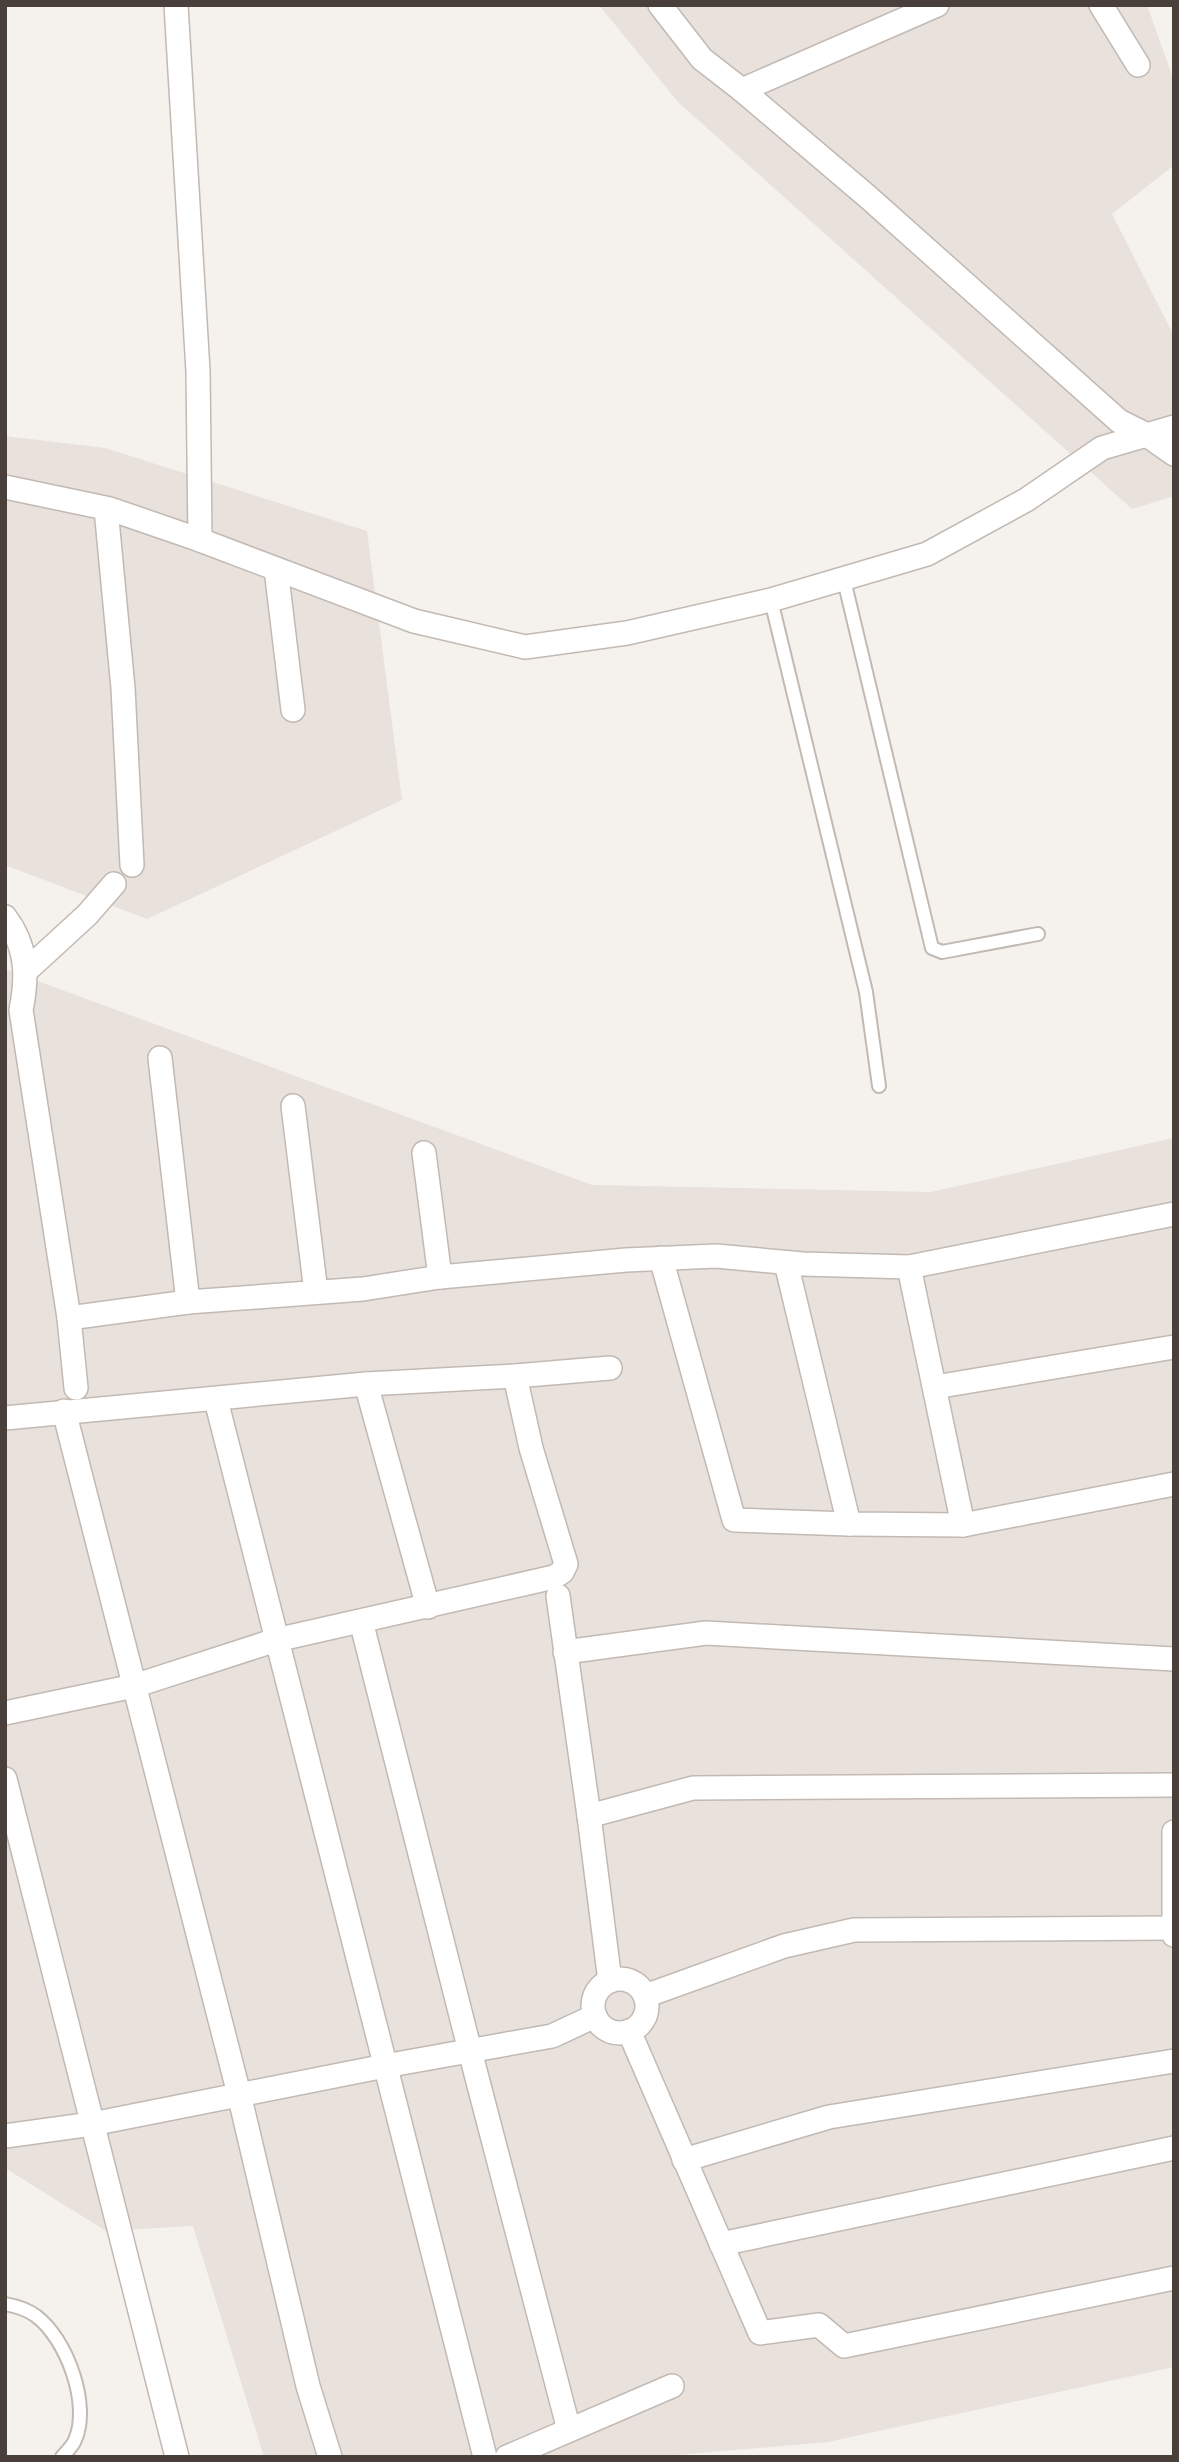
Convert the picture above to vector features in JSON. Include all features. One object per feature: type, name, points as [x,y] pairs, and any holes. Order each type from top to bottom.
[{"type":"street","points":[[176,5],[198,371],[200,540]]},
{"type":"street","points":[[660,5],[702,59],[868,197],[1119,421],[1147,435],[1174,454]]},
{"type":"street","points":[[742,90],[937,5]]},
{"type":"street","points":[[1101,5],[1138,65]]},
{"type":"street","points":[[5,487],[106,509],[200,540],[414,621],[525,647],[627,633],[771,600],[927,554],[1026,500],[1101,448],[1174,427]]},
{"type":"street","points":[[106,509],[123,688],[132,865]]},
{"type":"street","points":[[276,569],[293,710]]},
{"type":"street","points":[[76,1388],[69,1318],[13,1012],[27,970],[87,915],[114,884]]},
{"type":"street","points":[[5,917],[14,929],[27,970]]},
{"type":"street","points":[[160,1058],[188,1303]]},
{"type":"street","points":[[293,1106],[316,1292]]},
{"type":"street","points":[[424,1153],[440,1277]]},
{"type":"street","points":[[69,1318],[188,1303],[363,1289],[440,1277],[660,1258],[716,1256],[786,1263],[909,1267],[1174,1214]]},
{"type":"street","points":[[660,1258],[734,1520],[963,1525],[1174,1484]]},
{"type":"street","points":[[786,1263],[849,1524]]},
{"type":"street","points":[[909,1267],[963,1525]]},
{"type":"street","points":[[935,1387],[1174,1347]]},
{"type":"street","points":[[5,1418],[366,1384],[610,1368]]},
{"type":"street","points":[[5,1713],[134,1686],[276,1640],[554,1577],[562,1572],[566,1564],[531,1448],[515,1376]]},
{"type":"street","points":[[366,1384],[428,1606]]},
{"type":"street","points":[[216,1400],[485,2457]]},
{"type":"street","points":[[64,1411],[239,2094],[308,2386],[330,2457]]},
{"type":"street","points":[[558,1596],[610,1981]]},
{"type":"street","points":[[361,1621],[569,2430]]},
{"type":"street","points":[[565,1652],[706,1633],[1174,1659]]},
{"type":"street","points":[[5,1779],[177,2457]]},
{"type":"street","points":[[589,1816],[693,1788],[1174,1785]]},
{"type":"street","points":[[645,1996],[784,1946],[855,1930],[1173,1931],[1174,1832]]},
{"type":"street","points":[[610,1981],[631,1981],[645,1996],[647,2007],[644,2017],[629,2031],[609,2031],[600,2025],[595,2016],[595,1995],[601,1986],[610,1981]]},
{"type":"street","points":[[5,2136],[92,2124],[552,2036],[595,2016]]},
{"type":"street","points":[[629,2031],[760,2333],[819,2325],[844,2346],[1174,2278]]},
{"type":"street","points":[[684,2160],[829,2117],[1174,2061]]},
{"type":"street","points":[[721,2244],[1174,2148]]},
{"type":"street","points":[[507,2457],[671,2386]]},
{"type":"lane","points":[[844,580],[932,948],[942,952],[1038,934]]},
{"type":"lane","points":[[771,600],[866,992],[879,1086]]},
{"type":"lane","points":[[5,2304],[36,2316],[52,2333],[68,2357],[76,2384],[80,2416],[75,2441],[62,2457]]},
{"type":"shaded area","points":[[599,5],[1147,5],[1174,81],[1174,165],[1112,214],[1174,336],[1174,496],[1132,509],[678,102]]},
{"type":"shaded area","points":[[5,436],[105,448],[367,531],[402,800],[147,919],[5,865]]},
{"type":"shaded area","points":[[5,969],[592,1185],[931,1192],[1174,1138],[1174,2367],[828,2442],[653,2457],[264,2457],[193,2226],[106,2231],[5,2168]]}]
